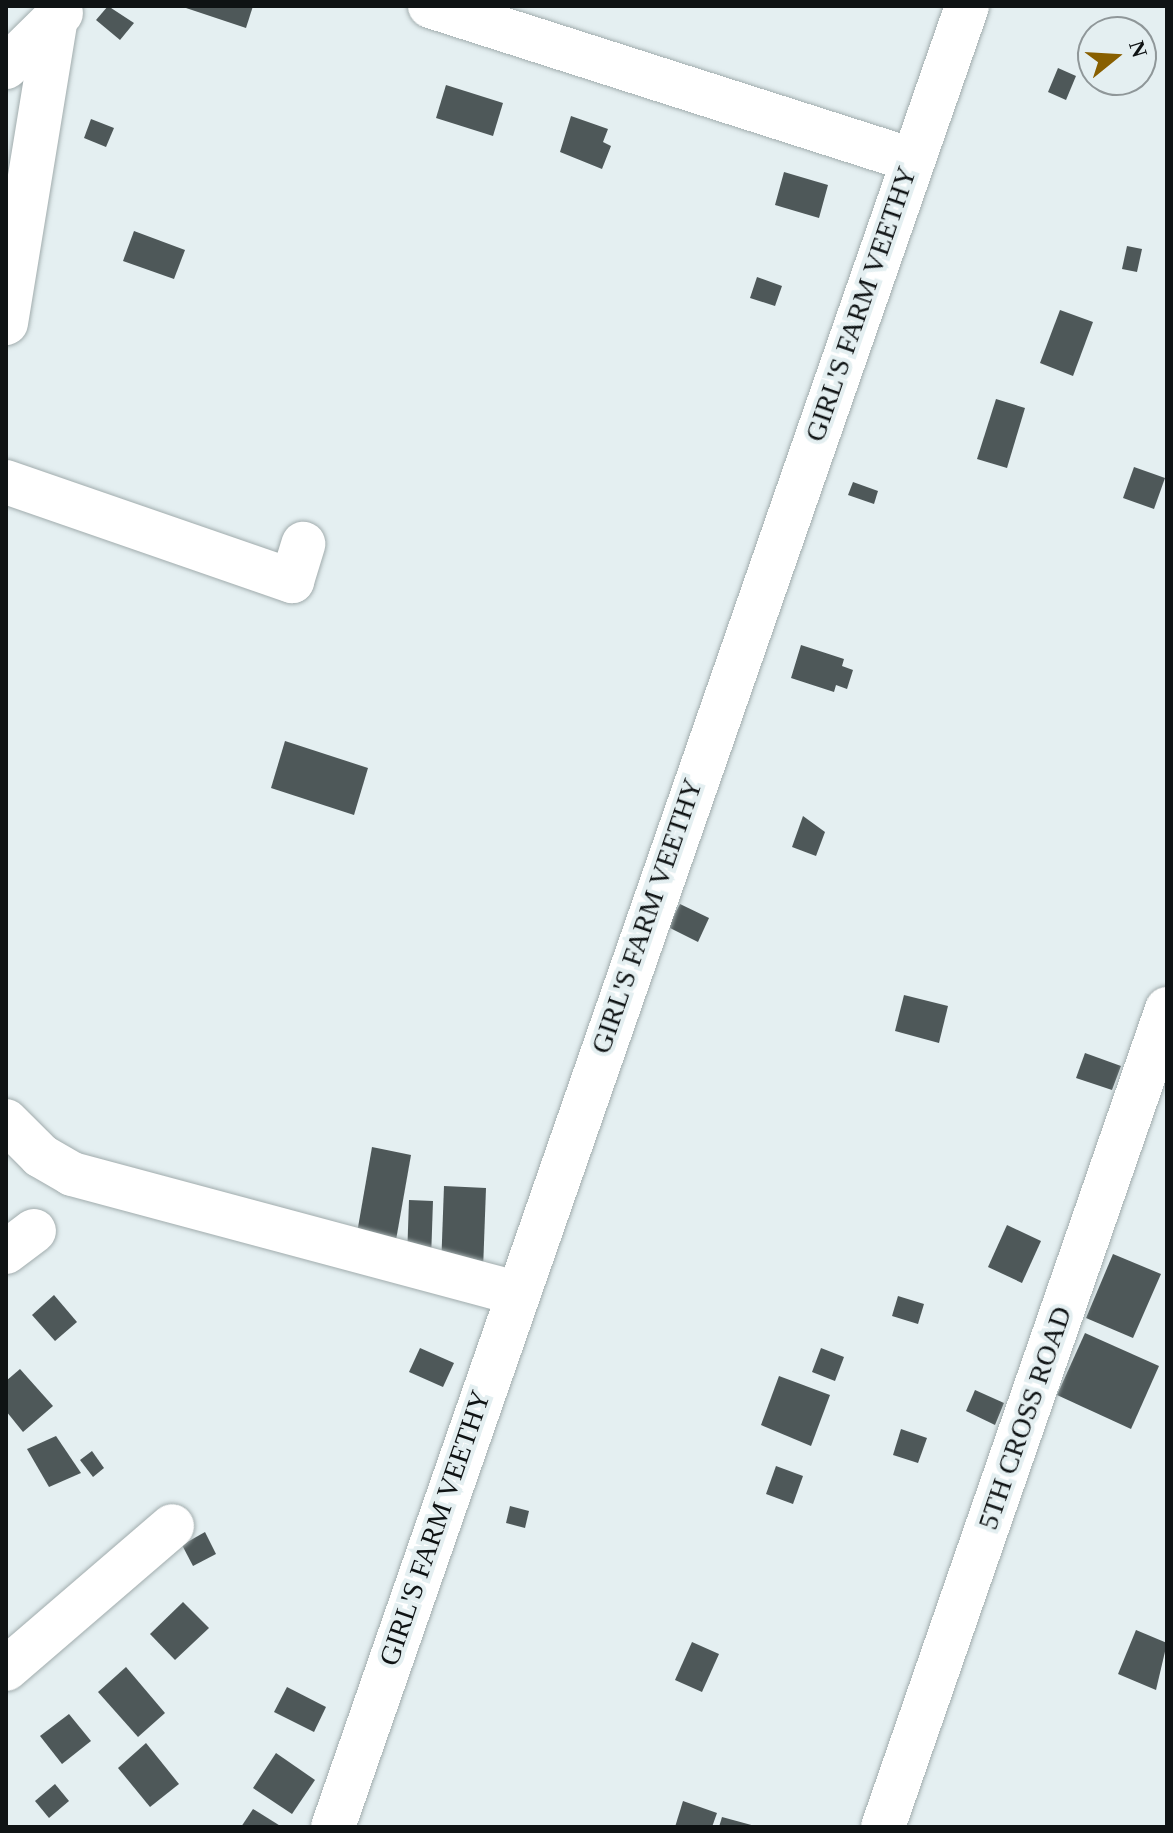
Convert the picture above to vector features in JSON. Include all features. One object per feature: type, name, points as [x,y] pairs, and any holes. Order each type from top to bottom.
[{"type":"street","points":[[430,6],[912,160]]},
{"type":"street","name":"GIRL'S FARM VEETHY","points":[[333,1827],[515,1293],[967,6]]},
{"type":"street","points":[[6,67],[62,12]]},
{"type":"street","points":[[6,323],[62,12]]},
{"type":"street","points":[[6,482],[292,581],[303,544]]},
{"type":"street","name":"5TH CROSS ROAD","points":[[883,1827],[1167,1009]]},
{"type":"street","points":[[6,1121],[41,1156],[72,1174],[515,1293]]},
{"type":"street","points":[[6,1669],[172,1526]]},
{"type":"building","points":[[108,6],[134,23],[120,40],[96,20]]},
{"type":"building","points":[[180,6],[253,6],[246,28]]},
{"type":"building","points":[[1058,68],[1076,76],[1066,100],[1048,92]]},
{"type":"building","points":[[446,85],[503,103],[493,136],[436,118]]},
{"type":"building","points":[[571,116],[608,129],[603,142],[611,146],[602,169],[560,152]]},
{"type":"building","points":[[91,119],[114,128],[106,147],[84,138]]},
{"type":"building","points":[[784,172],[828,185],[819,218],[775,205]]},
{"type":"building","points":[[134,231],[185,250],[174,279],[123,261]]},
{"type":"building","points":[[1127,246],[1142,249],[1137,272],[1122,269]]},
{"type":"building","points":[[757,277],[782,286],[775,306],[750,298]]},
{"type":"building","points":[[1060,310],[1093,322],[1073,376],[1040,363]]},
{"type":"building","points":[[996,399],[1025,408],[1007,468],[977,459]]},
{"type":"building","points":[[1134,467],[1165,478],[1154,509],[1123,498]]},
{"type":"building","points":[[853,482],[878,491],[874,504],[848,495]]},
{"type":"building","points":[[801,645],[844,659],[842,666],[853,670],[847,689],[836,685],[834,692],[791,678]]},
{"type":"building","points":[[285,741],[368,768],[354,815],[271,788]]},
{"type":"building","points":[[803,816],[825,832],[816,856],[792,847]]},
{"type":"building","points":[[680,904],[709,918],[698,942],[668,927]]},
{"type":"building","points":[[904,995],[948,1006],[939,1043],[895,1031]]},
{"type":"building","points":[[1085,1053],[1121,1066],[1112,1090],[1076,1078]]},
{"type":"building","points":[[372,1147],[411,1155],[396,1240],[357,1233]]},
{"type":"building","points":[[444,1186],[486,1188],[483,1270],[441,1268]]},
{"type":"building","points":[[409,1200],[433,1201],[431,1259],[407,1258]]},
{"type":"building","points":[[1007,1225],[1041,1241],[1022,1283],[988,1267]]},
{"type":"building","points":[[1113,1254],[1161,1274],[1133,1338],[1086,1318]]},
{"type":"building","points":[[54,1295],[77,1322],[55,1341],[32,1315]]},
{"type":"building","points":[[898,1296],[924,1304],[918,1324],[892,1316]]},
{"type":"building","points":[[1085,1333],[1159,1366],[1131,1429],[1057,1395]]},
{"type":"building","points":[[420,1348],[454,1363],[443,1387],[409,1372]]},
{"type":"building","points":[[821,1348],[844,1357],[835,1381],[812,1372]]},
{"type":"building","points":[[20,1369],[53,1406],[23,1432],[6,1411],[6,1381]]},
{"type":"building","points":[[779,1376],[830,1395],[811,1446],[761,1425]]},
{"type":"building","points":[[975,1390],[1004,1403],[995,1425],[966,1411]]},
{"type":"building","points":[[901,1429],[927,1438],[918,1463],[893,1455]]},
{"type":"building","points":[[56,1436],[81,1473],[49,1487],[27,1449]]},
{"type":"building","points":[[92,1451],[104,1468],[93,1477],[80,1460]]},
{"type":"building","points":[[776,1466],[803,1476],[793,1504],[766,1494]]},
{"type":"building","points":[[510,1506],[529,1511],[525,1528],[506,1523]]},
{"type":"building","points":[[205,1532],[216,1554],[193,1566],[182,1545]]},
{"type":"building","points":[[183,1602],[209,1628],[175,1660],[150,1634]]},
{"type":"building","points":[[1136,1630],[1167,1643],[1156,1690],[1118,1674]]},
{"type":"building","points":[[692,1642],[719,1654],[702,1692],[675,1680]]},
{"type":"building","points":[[126,1667],[165,1713],[138,1737],[98,1692]]},
{"type":"building","points":[[287,1687],[326,1707],[314,1732],[274,1712]]},
{"type":"building","points":[[69,1714],[91,1741],[62,1764],[40,1736]]},
{"type":"building","points":[[146,1743],[179,1784],[150,1807],[118,1768]]},
{"type":"building","points":[[276,1753],[315,1780],[292,1814],[253,1788]]},
{"type":"building","points":[[55,1784],[69,1801],[49,1818],[35,1801]]},
{"type":"building","points":[[683,1801],[717,1813],[712,1827],[675,1827]]},
{"type":"building","points":[[253,1809],[282,1827],[241,1827]]},
{"type":"building","points":[[722,1817],[755,1826],[755,1827],[719,1827]]}]
